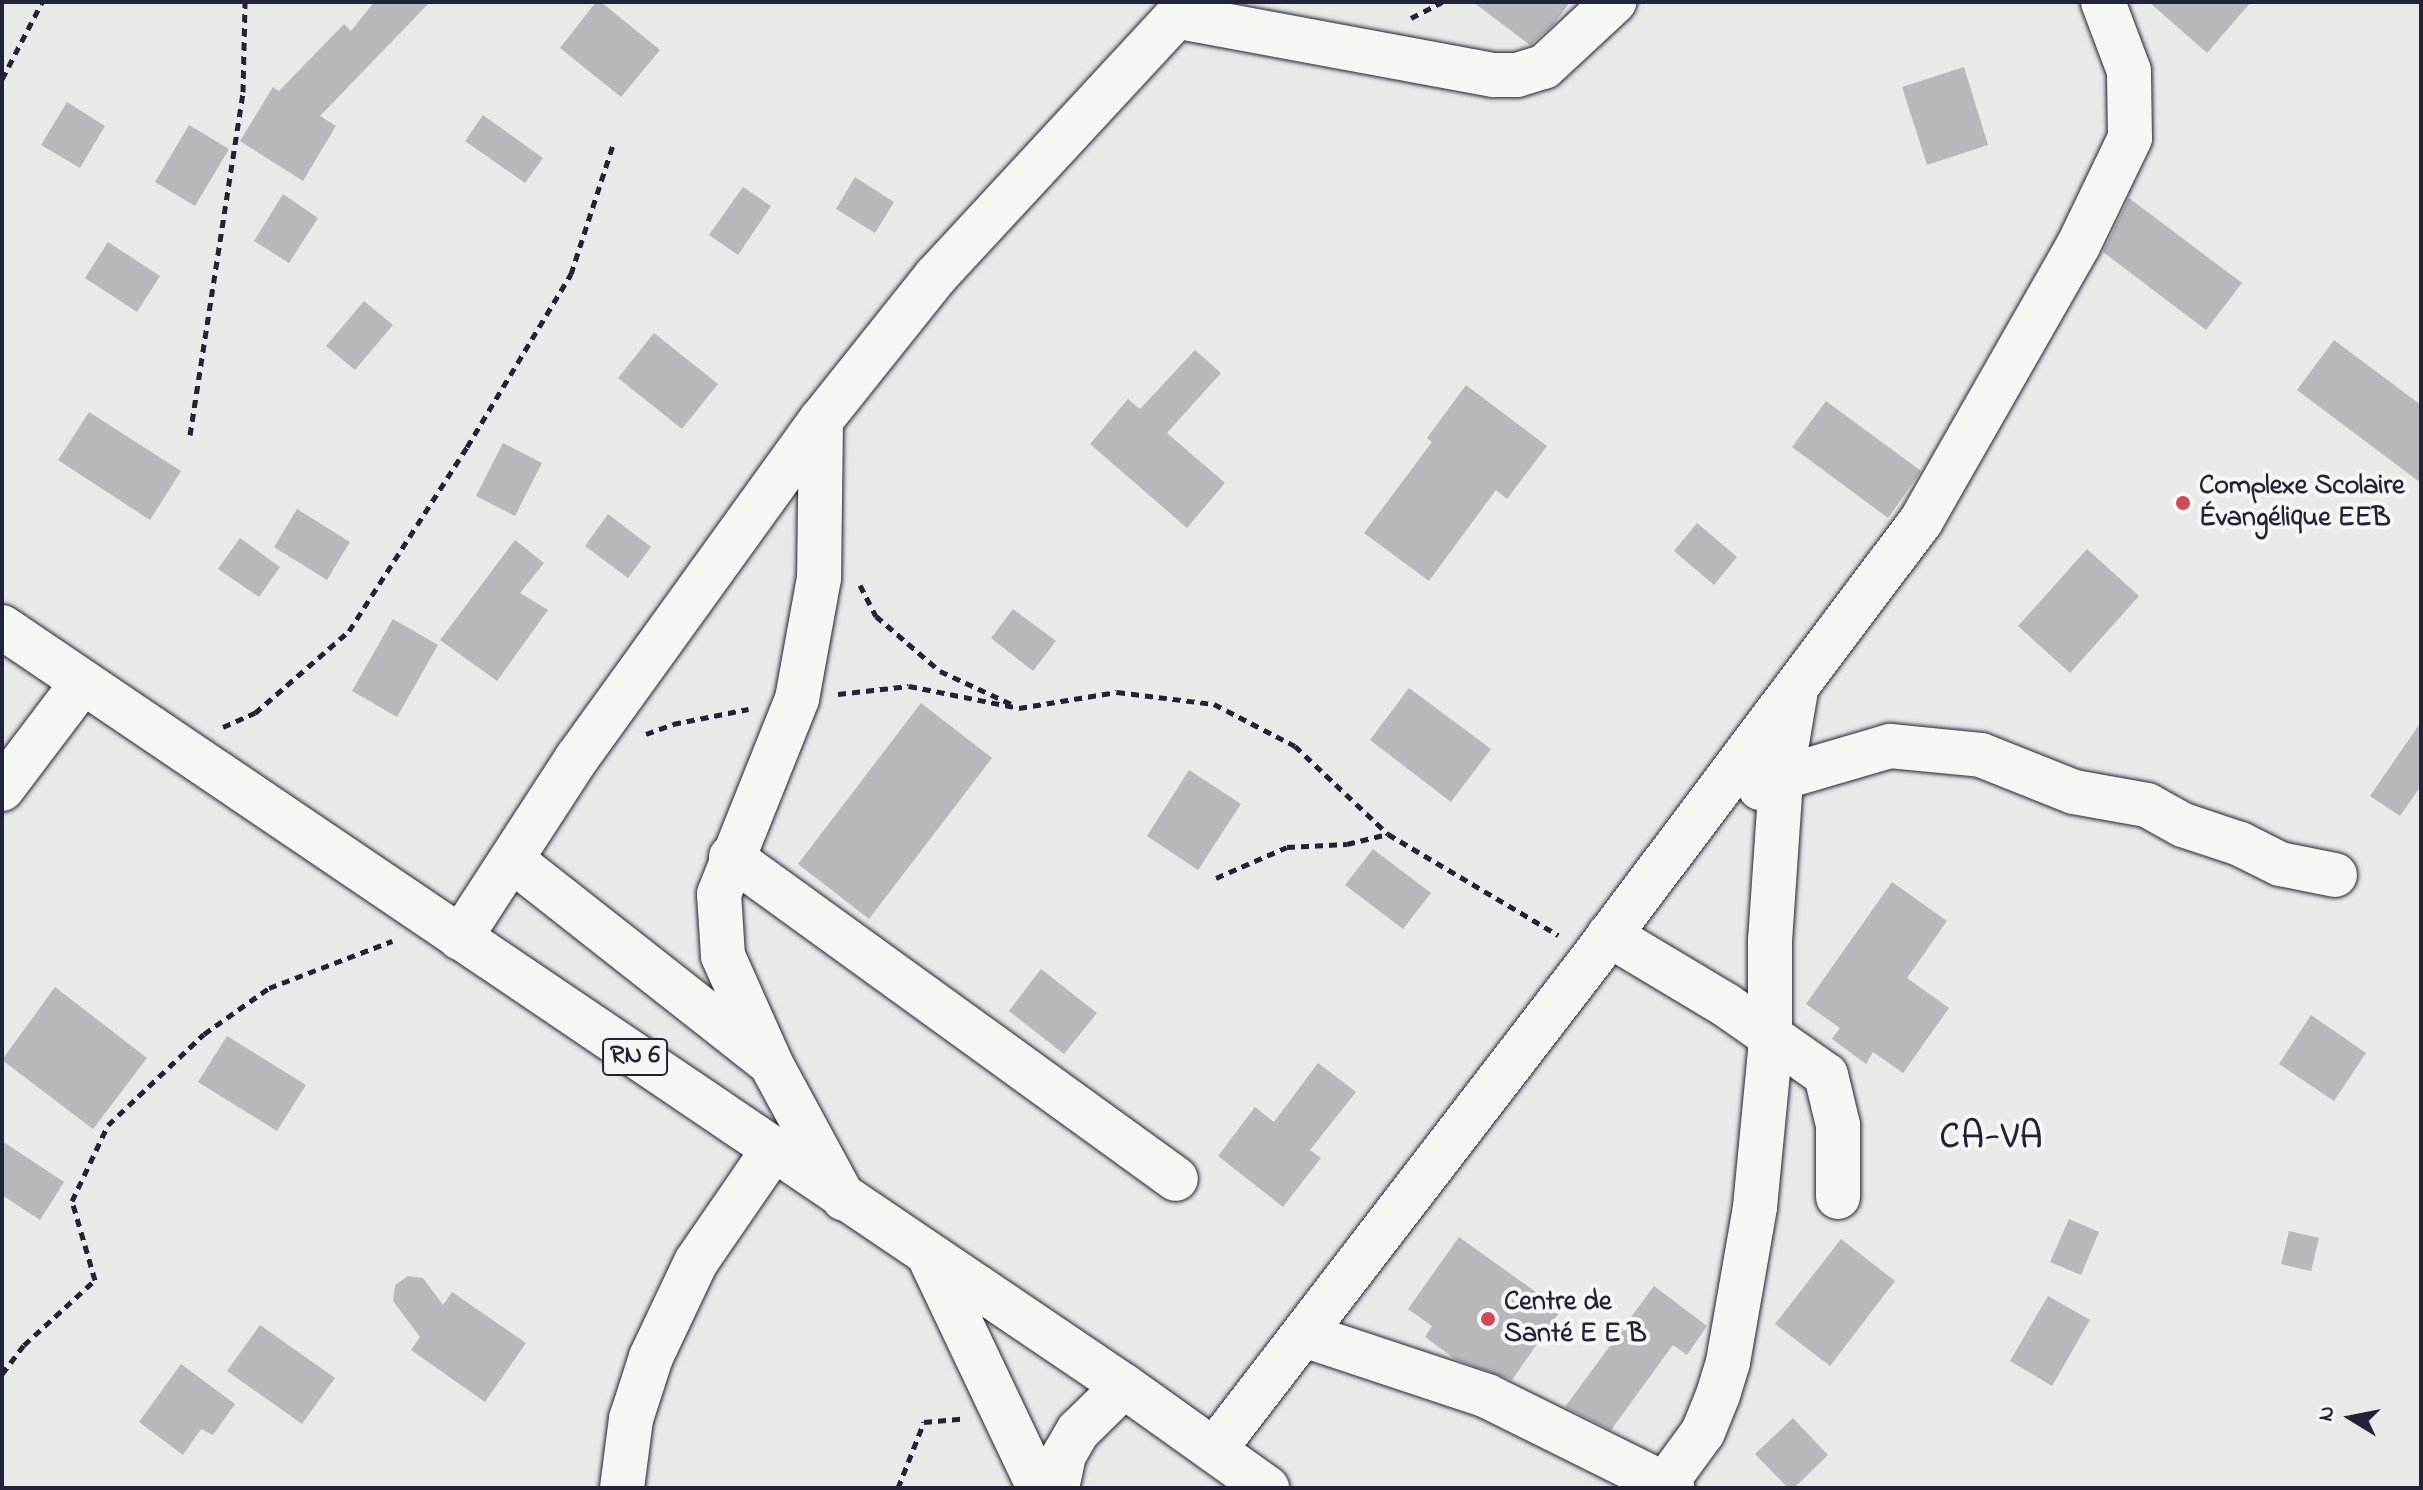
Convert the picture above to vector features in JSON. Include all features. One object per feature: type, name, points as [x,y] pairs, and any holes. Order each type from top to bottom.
[{"type":"street","points":[[449,931],[512,860],[577,758],[821,420],[936,276],[1185,9],[1494,75],[1517,75],[1544,67],[1614,2]]},
{"type":"street","points":[[1214,1450],[1601,946],[1921,521],[2078,246],[2130,138],[2129,71],[2103,2]]},
{"type":"street","points":[[821,420],[819,578],[797,699],[731,857],[719,894],[723,956],[771,1064],[844,1199]]},
{"type":"street","name":"RN 6","points":[[2,627],[1124,1386],[1267,1488]]},
{"type":"street","points":[[2,789],[83,682]]},
{"type":"street","points":[[1304,1335],[1487,1396],[1669,1486],[1703,1432],[1728,1362],[1755,1207],[1770,1034],[1770,941],[1781,778],[1797,683]]},
{"type":"street","points":[[1695,818],[1781,778],[1890,746],[1981,755],[2074,792],[2147,805],[2183,825],[2240,844],[2280,864],[2335,875]]},
{"type":"street","points":[[731,857],[1176,1179]]},
{"type":"street","points":[[512,860],[771,1064]]},
{"type":"street","points":[[1601,946],[1770,1034],[1826,1075],[1838,1125],[1838,1197]]},
{"type":"street","points":[[622,1488],[631,1419],[651,1357],[696,1262],[773,1150]]},
{"type":"street","points":[[929,1256],[1039,1488]]},
{"type":"street","points":[[1057,1488],[1064,1455],[1078,1431],[1124,1386]]},
{"type":"path","points":[[2,79],[42,2]]},
{"type":"path","points":[[190,435],[243,92],[245,2]]},
{"type":"path","points":[[179,748],[255,713],[349,631],[467,447],[571,274],[613,145]]},
{"type":"path","points":[[855,574],[876,616],[940,671],[1019,708]]},
{"type":"path","points":[[577,758],[673,724],[797,699],[909,686],[1019,708],[1117,692],[1214,704],[1295,746],[1388,834],[1601,946]]},
{"type":"path","points":[[1216,878],[1287,847],[1347,844],[1388,834]]},
{"type":"path","points":[[2,1374],[24,1345],[95,1280],[72,1201],[108,1125],[204,1034],[269,988],[449,931]]},
{"type":"path","points":[[898,1488],[924,1422],[1006,1415]]},
{"type":"building","points":[[374,2],[430,2],[320,116],[336,126],[303,181],[240,141],[273,87],[279,91],[344,24],[351,31]]},
{"type":"building","points":[[596,2],[601,2],[660,50],[621,97],[560,48]]},
{"type":"building","points":[[1473,2],[1570,2],[1554,24],[1530,45]]},
{"type":"building","points":[[2149,2],[2251,2],[2207,53]]},
{"type":"building","points":[[1964,67],[1988,145],[1927,165],[1902,87]]},
{"type":"building","points":[[67,102],[105,126],[80,168],[41,145]]},
{"type":"building","points":[[483,115],[543,158],[525,183],[465,141]]},
{"type":"building","points":[[189,125],[229,149],[195,206],[155,182]]},
{"type":"building","points":[[855,177],[894,202],[875,233],[836,209]]},
{"type":"building","points":[[743,187],[771,206],[738,255],[709,235]]},
{"type":"building","points":[[283,194],[318,218],[289,263],[254,241]]},
{"type":"building","points":[[2129,198],[2242,283],[2206,330],[2103,252]]},
{"type":"building","points":[[108,242],[160,276],[137,312],[85,278]]},
{"type":"building","points":[[364,301],[393,325],[355,370],[326,346]]},
{"type":"building","points":[[654,333],[718,384],[682,429],[618,378]]},
{"type":"building","points":[[2334,340],[2421,405],[2421,483],[2297,390]]},
{"type":"building","points":[[1195,350],[1221,373],[1167,433],[1225,483],[1187,528],[1090,444],[1128,399],[1140,409]]},
{"type":"building","points":[[1466,385],[1547,446],[1507,499],[1496,490],[1429,581],[1364,533],[1432,442],[1427,438]]},
{"type":"building","points":[[1826,401],[1921,471],[1888,518],[1792,447]]},
{"type":"building","points":[[89,412],[181,471],[150,520],[58,460]]},
{"type":"building","points":[[503,443],[542,463],[515,516],[476,496]]},
{"type":"building","points":[[297,509],[350,542],[327,580],[274,547]]},
{"type":"building","points":[[608,514],[651,547],[628,578],[585,546]]},
{"type":"building","points":[[1697,523],[1737,557],[1714,585],[1674,551]]},
{"type":"building","points":[[240,538],[280,567],[259,597],[218,569]]},
{"type":"building","points":[[515,540],[544,563],[520,593],[548,610],[497,681],[440,640]]},
{"type":"building","points":[[2087,549],[2139,596],[2070,673],[2018,626]]},
{"type":"building","points":[[1013,609],[1056,641],[1033,671],[991,638]]},
{"type":"building","points":[[393,619],[438,645],[397,717],[352,691]]},
{"type":"building","points":[[1409,688],[1491,749],[1451,802],[1370,740]]},
{"type":"building","points":[[921,703],[992,758],[869,919],[798,864]]},
{"type":"building","points":[[2421,722],[2421,786],[2400,816],[2370,796]]},
{"type":"building","points":[[1189,770],[1241,804],[1198,870],[1147,836]]},
{"type":"building","points":[[1373,849],[1431,893],[1403,929],[1345,885]]},
{"type":"building","points":[[1892,882],[1947,921],[1907,978],[1949,1008],[1903,1073],[1873,1052],[1866,1064],[1832,1039],[1840,1028],[1806,1004]]},
{"type":"building","points":[[1041,969],[1097,1013],[1064,1054],[1009,1011]]},
{"type":"building","points":[[55,987],[147,1058],[93,1129],[2,1060]]},
{"type":"building","points":[[2311,1015],[2366,1053],[2334,1101],[2279,1064]]},
{"type":"building","points":[[227,1036],[306,1085],[277,1131],[198,1082]]},
{"type":"building","points":[[1318,1063],[1356,1092],[1310,1150],[1321,1158],[1283,1207],[1218,1156],[1255,1107],[1274,1122]]},
{"type":"building","points":[[2,1141],[64,1182],[40,1220],[2,1195]]},
{"type":"building","points":[[2069,1219],[2099,1232],[2081,1275],[2050,1262]]},
{"type":"building","points":[[2289,1231],[2319,1238],[2311,1271],[2281,1264]]},
{"type":"building","name":"Centre de Santé E E B","points":[[1459,1237],[1561,1310],[1512,1380],[1455,1359],[1425,1337],[1432,1326],[1408,1309]]},
{"type":"building","points":[[1841,1239],[1895,1281],[1830,1366],[1775,1324]]},
{"type":"building","points":[[408,1276],[423,1278],[443,1305],[452,1292],[526,1343],[485,1402],[411,1350],[420,1337],[393,1301],[395,1285]]},
{"type":"building","points":[[1654,1286],[1707,1326],[1687,1355],[1673,1345],[1611,1430],[1565,1407]]},
{"type":"building","points":[[2048,1296],[2090,1320],[2052,1386],[2010,1361]]},
{"type":"building","points":[[260,1325],[335,1378],[302,1424],[227,1371]]},
{"type":"building","points":[[181,1364],[235,1404],[213,1435],[201,1429],[183,1455],[139,1422]]},
{"type":"building","points":[[1793,1418],[1828,1455],[1794,1488],[1788,1488],[1755,1454]]},
{"type":"place","name":"Complexe Scolaire Évangélique EEB","points":[[2183,503]]},
{"type":"place","name":"Centre de Santé E E B","points":[[1488,1319]]},
{"type":"district","name":"CA-VA","points":[[1992,1139]]}]
